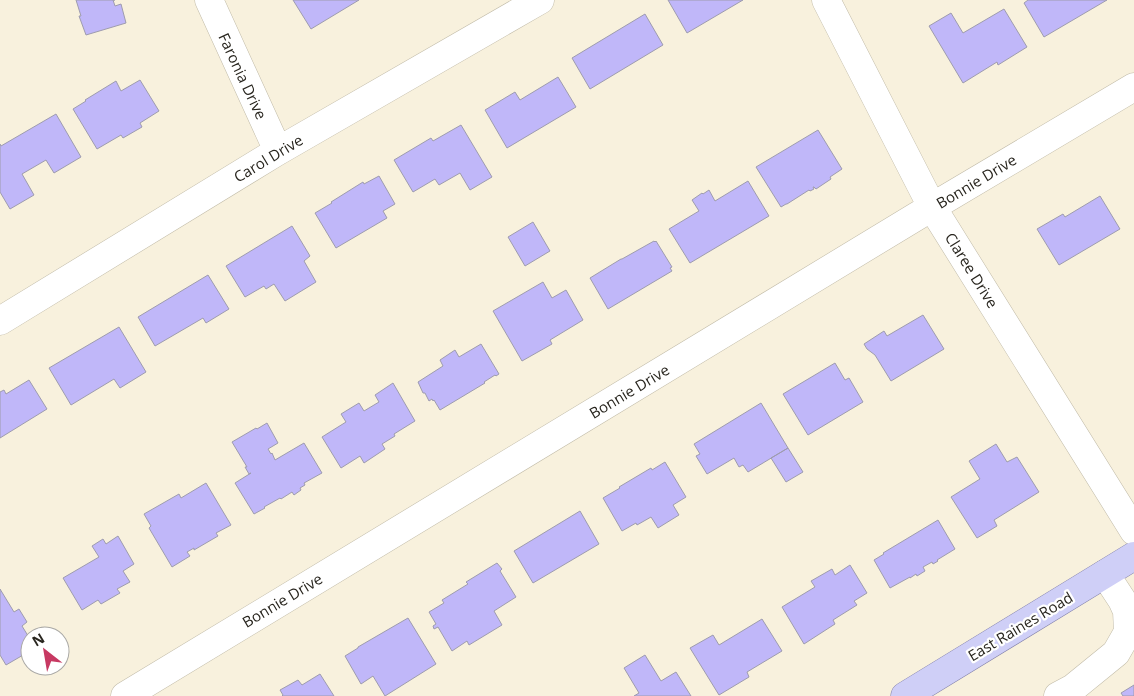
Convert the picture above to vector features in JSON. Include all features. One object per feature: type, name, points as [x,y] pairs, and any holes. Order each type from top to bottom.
[{"type":"main road","name":"East Raines Road","points":[[905,696],[1134,556]]},
{"type":"street","name":"Faronia Drive","points":[[209,0],[278,151]]},
{"type":"street","name":"Carol Drive","points":[[0,321],[278,151],[540,0]]},
{"type":"street","name":"Claree Drive","points":[[826,0],[932,207],[1134,531]]},
{"type":"street","name":"Bonnie Drive","points":[[125,696],[932,207],[1134,87]]},
{"type":"street","points":[[1058,696],[1073,688],[1116,653],[1128,632],[1127,611],[1105,574]]},
{"type":"building","points":[[76,0],[113,0],[115,6],[121,4],[126,23],[86,35],[79,16],[81,16]]},
{"type":"building","points":[[293,0],[359,0],[311,29]]},
{"type":"building","points":[[668,0],[743,0],[687,33]]},
{"type":"building","points":[[1028,0],[1107,0],[1044,37],[1024,3]]},
{"type":"building","points":[[1004,9],[1027,47],[998,65],[997,62],[963,83],[929,26],[951,13],[963,33]]},
{"type":"building","points":[[645,14],[663,45],[590,89],[572,58]]},
{"type":"building","points":[[558,77],[576,107],[507,148],[485,110],[515,92],[520,100]]},
{"type":"building","points":[[140,80],[159,111],[140,123],[142,127],[123,138],[121,135],[97,149],[73,109],[116,81],[121,91]]},
{"type":"building","points":[[56,114],[81,157],[54,173],[46,160],[22,174],[34,195],[10,209],[0,192],[0,144],[1,146]]},
{"type":"building","points":[[461,125],[492,177],[470,190],[460,173],[439,185],[435,179],[413,192],[394,160],[431,138],[433,141]]},
{"type":"building","points":[[818,130],[842,169],[816,189],[813,187],[814,189],[809,190],[781,207],[756,167]]},
{"type":"building","points":[[379,176],[395,204],[383,211],[387,218],[336,248],[315,213],[363,182],[364,184]]},
{"type":"building","points":[[748,181],[769,216],[690,263],[669,229],[699,211],[692,200],[702,193],[709,190],[715,201]]},
{"type":"building","points":[[1100,196],[1120,229],[1059,265],[1037,229],[1063,214],[1065,217]]},
{"type":"building","points":[[533,222],[550,251],[525,266],[508,237]]},
{"type":"building","points":[[292,226],[310,256],[304,261],[316,282],[285,301],[274,284],[266,289],[264,286],[245,297],[226,266]]},
{"type":"building","points":[[656,241],[672,267],[670,268],[672,271],[608,309],[590,278]]},
{"type":"building","points":[[208,275],[229,309],[206,323],[203,318],[155,346],[138,317]]},
{"type":"building","points":[[543,282],[552,298],[566,290],[583,320],[550,340],[552,344],[522,361],[493,311]]},
{"type":"building","points":[[923,315],[944,349],[891,381],[875,355],[864,344],[884,331],[887,336]]},
{"type":"building","points":[[119,327],[146,372],[120,388],[114,379],[71,405],[49,368]]},
{"type":"building","points":[[481,344],[499,374],[440,410],[434,400],[429,401],[418,382],[443,366],[440,360],[455,350],[459,357]]},
{"type":"building","points":[[835,363],[845,380],[849,378],[863,402],[808,435],[783,394]]},
{"type":"building","points":[[29,380],[47,409],[0,438],[0,392],[4,390],[6,394]]},
{"type":"building","points":[[393,383],[415,421],[394,434],[395,436],[382,444],[385,449],[364,463],[360,456],[341,468],[322,437],[346,422],[341,414],[359,403],[364,411],[379,402],[375,395]]},
{"type":"building","points":[[761,403],[788,448],[748,472],[743,465],[739,467],[734,458],[707,474],[696,456],[700,454],[694,444]]},
{"type":"building","points":[[267,423],[278,443],[268,449],[275,460],[304,443],[322,473],[304,483],[305,485],[300,488],[301,490],[294,495],[292,492],[254,514],[235,483],[251,473],[249,474],[245,467],[247,467],[232,442]]},
{"type":"building","points":[[996,444],[1007,462],[1017,457],[1039,492],[994,520],[997,526],[977,538],[951,497],[980,479],[969,461]]},
{"type":"building","points":[[788,448],[803,472],[786,482],[771,458]]},
{"type":"building","points":[[665,462],[686,497],[673,505],[679,515],[658,528],[651,517],[622,531],[603,498],[651,468],[652,470]]},
{"type":"building","points":[[206,483],[231,525],[216,533],[218,536],[187,552],[190,556],[172,567],[149,528],[151,526],[144,514],[179,494],[181,498]]},
{"type":"building","points":[[580,511],[599,544],[533,583],[514,551]]},
{"type":"building","points":[[938,520],[955,549],[933,564],[932,562],[923,567],[925,571],[917,576],[916,574],[890,588],[874,560]]},
{"type":"building","points":[[118,536],[134,564],[123,571],[130,582],[117,589],[120,593],[101,604],[98,600],[82,610],[63,578],[99,557],[92,546],[103,539],[106,544]]},
{"type":"building","points":[[497,563],[516,597],[494,611],[502,625],[469,645],[467,641],[452,651],[438,627],[434,629],[433,626],[436,624],[429,612],[444,603],[442,600],[468,584],[466,582]]},
{"type":"building","points":[[850,565],[867,593],[854,601],[857,605],[833,620],[835,624],[804,644],[782,607],[815,587],[811,581],[832,569],[835,575]]},
{"type":"building","points":[[0,589],[14,612],[19,609],[27,622],[20,626],[20,657],[6,665],[0,655]]},
{"type":"building","points":[[408,618],[436,664],[385,696],[373,676],[361,684],[345,656]]},
{"type":"building","points":[[762,619],[782,651],[747,672],[749,677],[719,695],[690,648],[713,635],[719,645]]},
{"type":"building","points":[[645,655],[661,681],[676,672],[691,696],[634,696],[639,693],[624,668]]},
{"type":"building","points":[[320,674],[334,696],[282,696],[280,690],[298,680],[302,685]]},
{"type":"building","points":[[1134,685],[1134,696],[1123,696],[1121,693]]}]
